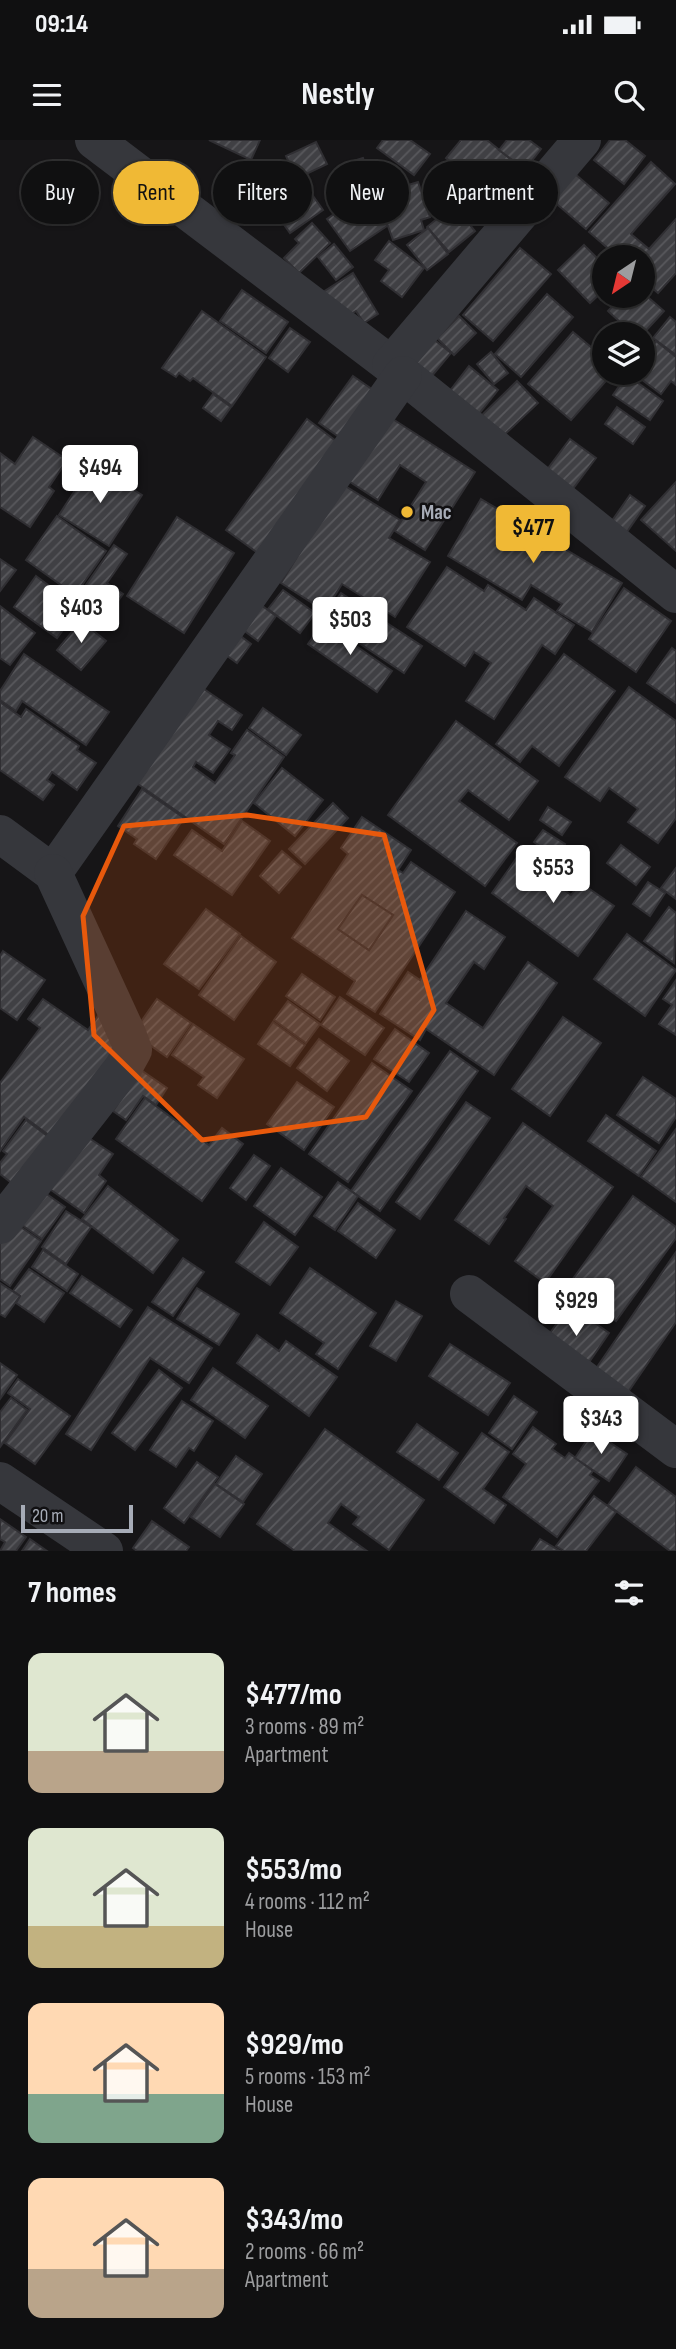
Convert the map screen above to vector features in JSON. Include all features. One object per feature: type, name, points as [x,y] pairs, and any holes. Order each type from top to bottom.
[{"type":"street","points":[[94,140],[397,370],[676,594]]},
{"type":"street","points":[[53,873],[397,370],[582,140]]},
{"type":"street","points":[[0,834],[53,873],[132,1050],[123,1068],[0,1225]]},
{"type":"street","points":[[469,1294],[676,1449]]},
{"type":"street","points":[[0,1481],[98,1549]]},
{"type":"highlighted area","points":[[247,815],[384,835],[434,1010],[366,1117],[202,1140],[94,1035],[83,916],[124,826]]},
{"type":"building","points":[[209,140],[260,140],[251,160]]},
{"type":"building","points":[[383,140],[410,140],[430,154],[414,175],[409,171],[409,161],[395,161],[377,148]]},
{"type":"building","points":[[461,140],[487,140],[513,161],[450,161],[446,158]]},
{"type":"building","points":[[507,140],[529,140],[541,149],[532,161],[514,161],[499,150]]},
{"type":"building","points":[[610,140],[625,140],[645,156],[624,184],[594,160]]},
{"type":"building","points":[[316,142],[326,164],[312,171],[312,161],[288,161],[286,156]]},
{"type":"building","points":[[651,162],[675,184],[631,234],[644,245],[604,245],[589,232]]},
{"type":"building","points":[[575,174],[609,203],[586,229],[558,205],[558,193]]},
{"type":"building","points":[[418,182],[423,197],[421,220],[424,230],[393,240],[387,224],[409,224],[409,185]]},
{"type":"building","points":[[312,194],[323,210],[312,218]]},
{"type":"building","points":[[676,219],[676,273],[658,293],[655,290],[655,245],[653,245]]},
{"type":"building","points":[[312,223],[330,243],[299,273],[284,258],[299,243],[295,239]]},
{"type":"building","points":[[284,224],[303,224],[290,233]]},
{"type":"building","points":[[331,224],[386,224],[387,226],[350,251]]},
{"type":"building","points":[[431,224],[469,224],[475,231],[449,252],[427,227]]},
{"type":"building","points":[[428,228],[448,254],[427,270],[407,245]]},
{"type":"building","points":[[389,241],[424,268],[402,297],[381,281],[389,270],[375,260]]},
{"type":"building","points":[[334,244],[353,267],[336,280],[318,257]]},
{"type":"building","points":[[584,245],[592,253],[592,301],[590,303],[558,270]]},
{"type":"building","points":[[520,248],[551,274],[493,341],[463,315]]},
{"type":"building","points":[[353,273],[378,314],[364,323],[356,311],[341,320],[323,292]]},
{"type":"building","points":[[242,290],[288,322],[266,353],[220,321]]},
{"type":"building","points":[[547,294],[573,317],[521,377],[495,354]]},
{"type":"building","points":[[655,303],[664,311],[654,322],[620,322],[608,311],[611,308],[655,308]]},
{"type":"building","points":[[202,311],[266,357],[232,406],[193,378],[190,381],[179,373],[176,377],[162,368]]},
{"type":"building","points":[[459,316],[476,333],[454,355],[437,338]]},
{"type":"building","points":[[670,317],[676,322],[676,355],[655,339],[655,336]]},
{"type":"building","points":[[290,328],[310,342],[288,372],[269,358]]},
{"type":"building","points":[[573,332],[592,348],[592,385],[602,385],[571,420],[528,384]]},
{"type":"building","points":[[432,338],[451,353],[431,377],[413,363]]},
{"type":"building","points":[[655,342],[676,357],[676,385],[671,381],[661,394],[649,385],[655,385]]},
{"type":"building","points":[[491,352],[508,373],[494,384],[477,364]]},
{"type":"building","points":[[469,366],[498,390],[478,415],[449,392]]},
{"type":"building","points":[[353,376],[376,392],[342,439],[319,423]]},
{"type":"building","points":[[517,381],[538,403],[502,437],[482,415]]},
{"type":"building","points":[[620,385],[641,385],[663,401],[650,420],[613,395]]},
{"type":"building","points":[[213,394],[231,407],[221,421],[203,408]]},
{"type":"building","points":[[617,407],[645,427],[633,444],[605,424]]},
{"type":"building","points":[[388,416],[475,472],[425,550],[395,531],[426,482],[400,465],[378,500],[347,480]]},
{"type":"building","points":[[307,419],[340,444],[259,554],[226,530]]},
{"type":"building","points":[[33,437],[67,460],[49,487],[54,491],[30,527],[0,507],[0,453],[15,464]]},
{"type":"building","points":[[570,439],[596,458],[569,494],[543,475]]},
{"type":"building","points":[[92,464],[142,495],[109,546],[59,515]]},
{"type":"building","points":[[676,482],[676,551],[641,520]]},
{"type":"building","points":[[342,484],[400,520],[389,538],[430,562],[395,617],[342,584],[325,611],[281,583]]},
{"type":"building","points":[[630,495],[645,506],[624,536],[609,525]]},
{"type":"building","points":[[481,499],[622,583],[592,632],[557,611],[562,604],[531,585],[522,600],[448,556]]},
{"type":"building","points":[[57,516],[106,551],[75,595],[26,560]]},
{"type":"building","points":[[177,517],[234,553],[184,633],[127,596]]},
{"type":"building","points":[[114,545],[127,554],[107,583],[123,594],[110,612],[81,592]]},
{"type":"building","points":[[0,559],[16,570],[0,591]]},
{"type":"building","points":[[447,567],[484,591],[488,585],[526,610],[534,598],[574,625],[555,654],[542,645],[494,719],[466,701],[491,663],[474,652],[465,666],[407,627]]},
{"type":"building","points":[[36,576],[79,608],[57,638],[14,607]]},
{"type":"building","points":[[624,588],[671,621],[636,672],[589,639]]},
{"type":"building","points":[[283,590],[315,613],[300,633],[268,609]]},
{"type":"building","points":[[341,593],[422,646],[404,673],[323,619]]},
{"type":"building","points":[[257,602],[276,616],[258,641],[239,627]]},
{"type":"building","points":[[0,606],[35,633],[10,665],[0,658]]},
{"type":"building","points":[[81,621],[106,641],[81,670],[57,650]]},
{"type":"building","points":[[323,623],[392,671],[377,692],[308,644]]},
{"type":"building","points":[[230,628],[251,644],[237,663],[215,647]]},
{"type":"building","points":[[672,648],[676,651],[676,703],[647,683]]},
{"type":"building","points":[[24,654],[109,712],[86,745],[22,701],[16,711],[0,700],[0,691]]},
{"type":"building","points":[[564,654],[615,691],[559,766],[532,746],[520,762],[496,744]]},
{"type":"building","points":[[201,687],[242,715],[232,730],[218,721],[209,735],[230,749],[213,773],[196,762],[193,767],[215,783],[235,755],[231,753],[247,730],[284,757],[224,844],[135,782]]},
{"type":"building","points":[[629,687],[676,721],[676,818],[658,843],[628,822],[638,809],[609,788],[600,801],[565,777]]},
{"type":"building","points":[[0,702],[21,717],[26,709],[79,746],[77,750],[96,763],[77,790],[52,772],[47,780],[54,785],[43,800],[0,770]]},
{"type":"building","points":[[263,708],[301,735],[286,755],[249,728]]},
{"type":"building","points":[[456,721],[538,781],[509,820],[468,790],[459,801],[517,843],[485,886],[388,815]]},
{"type":"building","points":[[282,768],[323,800],[295,836],[254,803]]},
{"type":"building","points":[[142,789],[184,818],[156,859],[134,844],[137,839],[118,826]]},
{"type":"building","points":[[333,803],[348,818],[305,864],[289,849]]},
{"type":"building","points":[[548,807],[571,822],[562,835],[540,820]]},
{"type":"building","points":[[362,817],[411,850],[398,870],[403,873],[411,862],[455,892],[375,1012],[347,994],[355,981],[292,938],[348,854],[341,848]],"holes":[[[362,895],[393,915],[369,950],[338,929]]]},
{"type":"building","points":[[242,821],[270,841],[232,895],[174,855],[192,830],[222,851]]},
{"type":"building","points":[[543,830],[565,844],[556,857],[534,842]]},
{"type":"building","points":[[621,845],[650,867],[636,885],[607,863]]},
{"type":"building","points":[[282,851],[301,867],[279,893],[260,876]]},
{"type":"building","points":[[518,856],[571,895],[581,883],[614,906],[578,956],[492,893]]},
{"type":"building","points":[[676,868],[676,899],[661,888]]},
{"type":"building","points":[[648,882],[665,893],[650,916],[633,904]]},
{"type":"building","points":[[362,895],[393,915],[369,950],[338,929]]},
{"type":"building","points":[[669,907],[676,913],[674,963],[644,941]]},
{"type":"building","points":[[206,909],[240,934],[199,989],[164,964]]},
{"type":"building","points":[[466,911],[505,937],[484,969],[474,962],[446,1003],[483,1028],[528,962],[557,983],[494,1075],[426,1029],[420,1040],[380,1014],[408,972],[420,980]]},
{"type":"building","points":[[627,934],[676,970],[645,1016],[594,979]]},
{"type":"building","points":[[241,936],[276,962],[234,1020],[199,995]]},
{"type":"building","points":[[3,951],[45,980],[17,1020],[0,1008],[0,956]]},
{"type":"building","points":[[302,974],[335,997],[320,1020],[286,996]]},
{"type":"building","points":[[676,980],[676,1035],[659,1024],[672,1005],[663,999]]},
{"type":"building","points":[[340,997],[384,1028],[365,1055],[321,1025]]},
{"type":"building","points":[[43,999],[88,1030],[101,1012],[125,1046],[57,1141],[24,1117],[0,1151],[0,1083],[40,1028],[28,1019]]},
{"type":"building","points":[[157,999],[191,1023],[167,1057],[133,1033]]},
{"type":"building","points":[[288,1001],[320,1024],[306,1043],[274,1020]]},
{"type":"building","points":[[563,1017],[601,1043],[550,1116],[512,1089]]},
{"type":"building","points":[[273,1022],[305,1045],[290,1066],[258,1044]]},
{"type":"building","points":[[193,1024],[244,1059],[217,1098],[198,1085],[204,1077],[172,1055]]},
{"type":"building","points":[[395,1029],[429,1053],[409,1082],[374,1059]]},
{"type":"building","points":[[319,1039],[349,1061],[327,1091],[297,1068]]},
{"type":"building","points":[[450,1051],[478,1071],[380,1211],[351,1191]]},
{"type":"building","points":[[372,1063],[412,1091],[348,1182],[309,1154]]},
{"type":"building","points":[[141,1070],[167,1088],[156,1105],[143,1096],[126,1120],[113,1111]]},
{"type":"building","points":[[643,1077],[676,1099],[676,1117],[659,1143],[617,1115]]},
{"type":"building","points":[[297,1082],[334,1107],[304,1150],[267,1124]]},
{"type":"building","points":[[145,1098],[209,1145],[222,1128],[243,1144],[202,1201],[116,1139]]},
{"type":"building","points":[[466,1102],[490,1118],[420,1219],[396,1202]]},
{"type":"building","points":[[606,1115],[656,1151],[639,1176],[588,1141]]},
{"type":"building","points":[[26,1120],[54,1141],[18,1188],[0,1174],[0,1163],[7,1154],[3,1151]]},
{"type":"building","points":[[523,1123],[613,1187],[545,1283],[515,1261],[553,1206],[526,1186],[489,1244],[455,1220]]},
{"type":"building","points":[[676,1129],[676,1202],[641,1177]]},
{"type":"building","points":[[80,1132],[113,1154],[99,1175],[106,1181],[84,1213],[44,1185]]},
{"type":"building","points":[[254,1155],[270,1166],[246,1200],[230,1188]]},
{"type":"building","points":[[281,1168],[322,1197],[295,1235],[254,1206]]},
{"type":"building","points":[[338,1182],[358,1196],[335,1230],[314,1216]]},
{"type":"building","points":[[108,1186],[178,1240],[153,1273],[82,1219]]},
{"type":"building","points":[[41,1190],[65,1207],[42,1239],[19,1223]]},
{"type":"building","points":[[633,1196],[676,1227],[676,1238],[616,1321],[567,1287]]},
{"type":"building","points":[[358,1203],[395,1230],[376,1258],[338,1231]]},
{"type":"building","points":[[66,1211],[91,1227],[66,1264],[42,1247]]},
{"type":"building","points":[[264,1222],[298,1247],[270,1285],[236,1262]]},
{"type":"building","points":[[15,1223],[41,1241],[10,1286],[0,1279],[0,1244]]},
{"type":"building","points":[[43,1250],[78,1274],[67,1291],[32,1267]]},
{"type":"building","points":[[676,1252],[676,1322],[628,1392],[595,1370]]},
{"type":"building","points":[[183,1258],[204,1272],[173,1316],[152,1302]]},
{"type":"building","points":[[310,1268],[376,1313],[338,1369],[316,1354],[324,1343],[280,1313]]},
{"type":"building","points":[[29,1269],[64,1293],[44,1322],[16,1303],[20,1296],[13,1291]]},
{"type":"building","points":[[82,1276],[132,1310],[120,1327],[70,1293]]},
{"type":"building","points":[[0,1283],[20,1296],[5,1317],[0,1314]]},
{"type":"building","points":[[197,1288],[239,1314],[219,1345],[177,1319]]},
{"type":"building","points":[[396,1301],[422,1316],[396,1361],[370,1346]]},
{"type":"building","points":[[570,1305],[609,1333],[583,1371],[543,1343]]},
{"type":"building","points":[[148,1307],[212,1348],[189,1383],[150,1358],[91,1450],[66,1434]]},
{"type":"building","points":[[257,1335],[279,1351],[286,1341],[337,1377],[309,1416],[237,1363]]},
{"type":"building","points":[[450,1344],[510,1383],[488,1415],[429,1376]]},
{"type":"building","points":[[0,1363],[17,1375],[0,1399]]},
{"type":"building","points":[[213,1368],[268,1406],[245,1438],[191,1400]]},
{"type":"building","points":[[159,1370],[182,1388],[135,1450],[112,1433]]},
{"type":"building","points":[[18,1379],[70,1416],[35,1464],[5,1443],[30,1409],[8,1393]]},
{"type":"building","points":[[514,1396],[537,1412],[512,1449],[489,1433]]},
{"type":"building","points":[[11,1398],[27,1410],[0,1447],[0,1412]]},
{"type":"building","points":[[182,1401],[213,1421],[194,1451],[189,1448],[176,1467],[150,1450]]},
{"type":"building","points":[[417,1424],[458,1453],[439,1480],[397,1452]]},
{"type":"building","points":[[533,1427],[556,1444],[552,1449],[565,1458],[569,1453],[593,1471],[590,1475],[599,1481],[557,1537],[503,1497],[526,1464],[513,1454]]},
{"type":"building","points":[[325,1429],[424,1500],[389,1550],[353,1524],[359,1517],[341,1504],[328,1523],[367,1551],[295,1551],[257,1524]]},
{"type":"building","points":[[593,1431],[627,1454],[609,1481],[575,1458]]},
{"type":"building","points":[[482,1433],[509,1452],[483,1489],[506,1505],[494,1523],[444,1487]]},
{"type":"building","points":[[236,1456],[262,1474],[243,1502],[216,1484]]},
{"type":"building","points":[[197,1462],[218,1477],[184,1523],[164,1508]]},
{"type":"building","points":[[636,1467],[676,1497],[676,1551],[670,1551],[608,1505]]},
{"type":"building","points":[[215,1484],[244,1504],[220,1537],[191,1517]]},
{"type":"building","points":[[594,1496],[616,1512],[586,1551],[564,1551],[556,1546]]},
{"type":"building","points":[[0,1519],[26,1537],[16,1551],[0,1551],[5,1542],[0,1539]]},
{"type":"building","points":[[152,1521],[189,1547],[186,1551],[137,1551],[133,1548]]},
{"type":"building","points":[[30,1539],[47,1551],[22,1551]]},
{"type":"building","points":[[540,1539],[560,1551],[532,1551]]},
{"type":"place","name":"Mac","points":[[407,512]]}]
